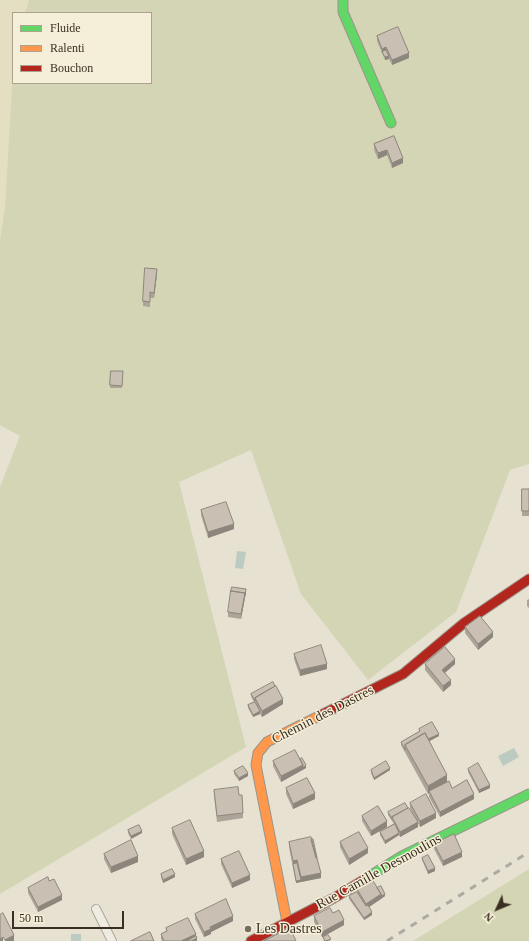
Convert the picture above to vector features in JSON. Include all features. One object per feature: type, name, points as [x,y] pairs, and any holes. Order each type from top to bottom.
[{"type":"street","points":[[343,0],[343,12],[391,124]]},
{"type":"street","name":"Chemin des Dastres","points":[[287,922],[256,765],[258,753],[267,742],[404,674],[464,623],[529,579]]},
{"type":"street","name":"Rue Camille Desmoulins","points":[[251,941],[334,898],[402,856],[529,794]]},
{"type":"lane","points":[[96,909],[112,941]]},
{"type":"shaded area","points":[[0,0],[29,0],[25,12],[12,12],[12,84],[5,206],[0,240]]},
{"type":"shaded area","points":[[237,551],[246,552],[243,569],[235,568]]},
{"type":"shaded area","points":[[514,748],[519,757],[503,766],[498,756]]},
{"type":"shaded area","points":[[71,934],[81,934],[81,941],[71,941]]},
{"type":"green space","points":[[29,0],[529,0],[529,464],[510,470],[456,612],[368,680],[301,594],[251,450],[179,482],[246,747],[0,894],[0,487],[20,436],[0,425],[0,240],[5,206],[12,84],[152,84],[152,12],[25,12]]},
{"type":"green space","points":[[529,869],[529,941],[413,941]]},
{"type":"building","points":[[398,27],[409,53],[392,60],[386,47],[382,49],[377,36]]},
{"type":"building","points":[[386,50],[389,56],[385,57],[382,52]]},
{"type":"building","points":[[394,136],[403,158],[392,163],[387,150],[378,153],[374,144]]},
{"type":"building","points":[[145,268],[157,269],[154,293],[150,292],[150,302],[143,301]]},
{"type":"building","points":[[111,371],[123,371],[122,386],[110,385]]},
{"type":"building","points":[[522,489],[529,489],[529,511],[522,511]]},
{"type":"building","points":[[226,502],[234,524],[208,532],[201,510]]},
{"type":"building","points":[[232,587],[246,589],[245,596],[245,593],[231,591]]},
{"type":"building","points":[[231,591],[245,593],[241,614],[228,612]]},
{"type":"building","points":[[480,616],[493,632],[478,644],[465,627]]},
{"type":"building","points":[[321,645],[327,664],[300,670],[294,654]]},
{"type":"building","points":[[445,647],[455,659],[442,670],[451,680],[443,686],[425,664]]},
{"type":"building","points":[[273,682],[275,686],[255,698],[255,701],[251,694]]},
{"type":"building","points":[[276,686],[283,699],[262,711],[255,698]]},
{"type":"building","points":[[255,702],[260,711],[253,715],[248,705]]},
{"type":"building","points":[[432,722],[439,734],[428,739],[425,733],[405,745],[405,750],[401,742]]},
{"type":"building","points":[[425,733],[447,775],[428,786],[405,745]]},
{"type":"building","points":[[295,750],[303,765],[281,776],[273,761]]},
{"type":"building","points":[[302,758],[306,765],[303,768],[300,759]]},
{"type":"building","points":[[386,761],[390,768],[374,778],[371,770]]},
{"type":"building","points":[[478,763],[490,785],[479,790],[468,769]]},
{"type":"building","points":[[243,766],[248,773],[239,778],[234,771]]},
{"type":"building","points":[[307,778],[315,793],[293,804],[286,788]]},
{"type":"building","points":[[467,780],[474,794],[440,812],[429,791],[449,781],[452,788]]},
{"type":"building","points":[[238,787],[239,795],[242,795],[243,813],[217,816],[214,790]]},
{"type":"building","points":[[426,794],[436,813],[420,821],[410,803]]},
{"type":"building","points":[[405,803],[408,808],[392,817],[392,819],[388,812]]},
{"type":"building","points":[[378,806],[387,821],[371,831],[362,816]]},
{"type":"building","points":[[409,808],[418,822],[400,832],[392,817]]},
{"type":"building","points":[[190,820],[204,851],[186,859],[172,828]]},
{"type":"building","points":[[395,824],[399,833],[385,841],[380,832]]},
{"type":"building","points":[[139,825],[142,831],[131,836],[128,830]]},
{"type":"building","points":[[359,832],[368,848],[349,859],[340,842]]},
{"type":"building","points":[[454,834],[462,852],[443,861],[434,844]]},
{"type":"building","points":[[311,837],[321,873],[301,877],[297,860],[293,861],[289,842]]},
{"type":"building","points":[[313,839],[317,858],[311,840]]},
{"type":"building","points":[[131,840],[138,856],[111,867],[104,854]]},
{"type":"building","points":[[239,851],[250,875],[232,883],[221,859]]},
{"type":"building","points":[[428,855],[435,868],[428,871],[422,858]]},
{"type":"building","points":[[297,863],[301,880],[296,881],[293,864]]},
{"type":"building","points":[[172,869],[175,874],[163,880],[161,874]]},
{"type":"building","points":[[48,877],[49,881],[54,879],[62,895],[38,907],[28,888]]},
{"type":"building","points":[[372,879],[381,894],[366,904],[357,889]]},
{"type":"building","points":[[381,886],[385,894],[381,896],[377,888]]},
{"type":"building","points":[[357,892],[372,912],[364,918],[349,896]]},
{"type":"building","points":[[226,899],[233,916],[210,927],[211,929],[204,932],[195,914]]},
{"type":"building","points":[[330,908],[333,913],[339,910],[344,920],[322,932],[314,916]]},
{"type":"building","points":[[3,913],[14,935],[5,940],[3,937],[0,939],[0,915]]},
{"type":"building","points":[[188,918],[196,934],[181,941],[164,941],[161,934],[167,931],[166,928]]},
{"type":"building","points":[[290,928],[296,941],[264,941]]},
{"type":"building","points":[[150,932],[154,941],[131,941]]},
{"type":"building","points":[[328,935],[331,939],[325,941],[323,937]]},
{"type":"building","points":[[196,936],[197,938],[187,941]]},
{"type":"railway","points":[[387,941],[529,852]]},
{"type":"traffic: fast","points":[[343,0],[343,12],[391,123]]},
{"type":"traffic: fast","points":[[370,876],[402,856],[529,794]]},
{"type":"traffic: slow","points":[[287,922],[256,765],[258,753],[267,742],[321,715]]},
{"type":"traffic: jam","points":[[321,715],[403,674],[464,623],[529,579]]},
{"type":"traffic: jam","points":[[251,941],[334,898],[370,876]]},
{"type":"place","name":"Les Dastres","points":[[248,929]]}]
